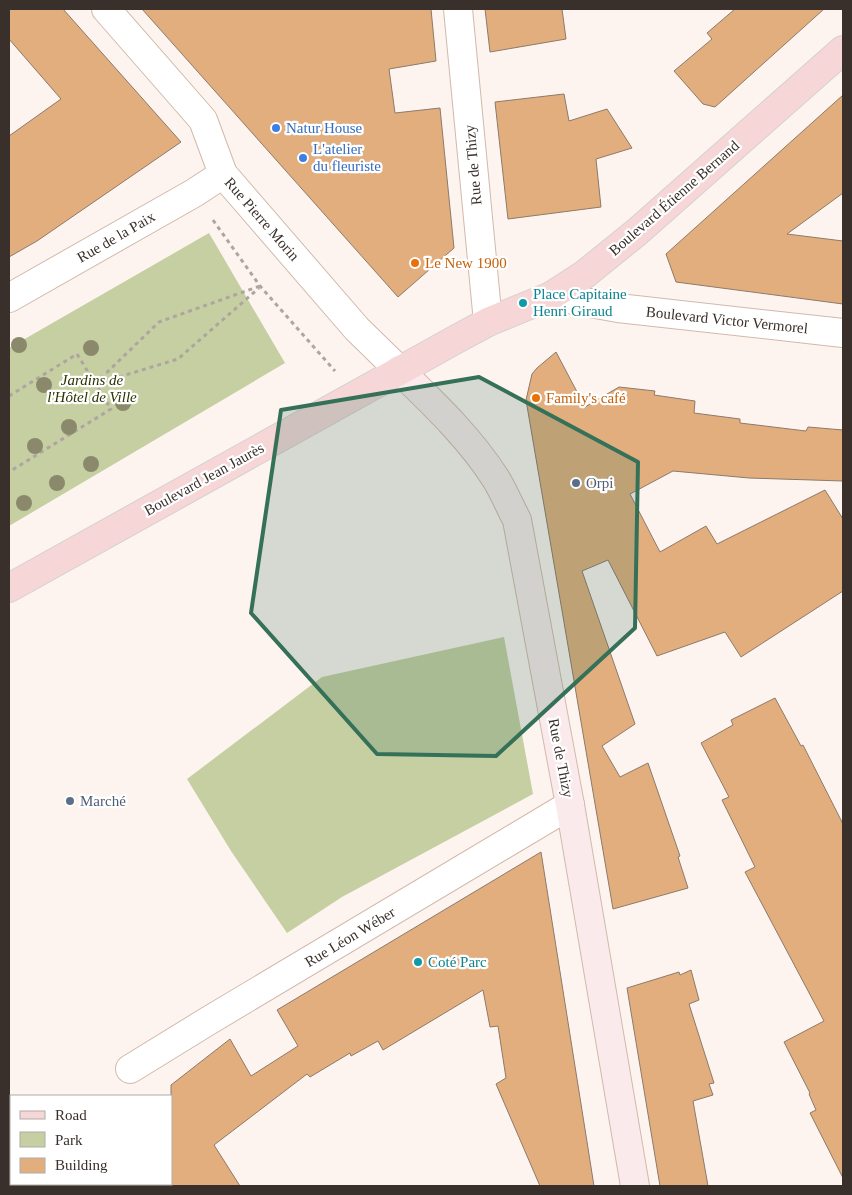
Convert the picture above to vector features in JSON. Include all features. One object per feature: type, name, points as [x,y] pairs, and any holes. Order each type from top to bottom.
[{"type":"main road","name":"Boulevard Étienne Bernand","points":[[399,370],[488,322],[551,296],[585,274],[636,232],[843,50]]},
{"type":"main road","name":"Boulevard Jean Jaurès","points":[[9,588],[399,370]]},
{"type":"main road","name":"Rue de Thizy","points":[[399,370],[446,416],[470,444],[497,480],[517,520],[570,805],[635,1186]]},
{"type":"street","name":"Rue Pierre Morin","points":[[106,9],[203,120],[223,174],[357,329],[399,370]]},
{"type":"street","name":"Rue de Thizy","points":[[458,9],[488,322]]},
{"type":"street","name":"Rue de la Paix","points":[[9,298],[194,193],[223,174]]},
{"type":"street","name":"Boulevard Victor Vermorel","points":[[551,296],[624,308],[843,333]]},
{"type":"street","name":"Rue Léon Wéber","points":[[130,1069],[570,805]]},
{"type":"path","points":[[194,193],[260,286],[356,394]]},
{"type":"path","points":[[95,384],[178,359],[260,286]]},
{"type":"path","points":[[95,384],[159,322],[260,286]]},
{"type":"path","points":[[9,396],[77,354],[111,410],[9,472]]},
{"type":"highlighted area","points":[[479,377],[638,462],[635,628],[496,756],[377,754],[251,613],[281,410]]},
{"type":"green space","name":"Jardins de l'Hôtel de Ville","points":[[209,233],[285,363],[9,526],[9,348]]},
{"type":"green space","points":[[504,637],[533,794],[342,897],[287,933],[231,851],[187,779],[322,677]]},
{"type":"water","points":[[9,1102],[10,1158],[9,1157]]},
{"type":"water","points":[[33,1185],[91,1186],[34,1186]]},
{"type":"building","points":[[9,9],[63,9],[181,142],[37,241],[9,257],[9,136],[61,99],[9,39]]},
{"type":"building","points":[[142,9],[431,9],[436,61],[389,69],[395,113],[440,108],[454,248],[398,297]]},
{"type":"building","points":[[485,9],[562,9],[566,39],[490,52]]},
{"type":"building","points":[[735,9],[824,9],[715,107],[703,104],[674,71],[712,39],[707,33]]},
{"type":"building","points":[[564,94],[569,121],[607,109],[632,148],[596,159],[601,207],[508,219],[495,102]]},
{"type":"building","points":[[843,95],[843,193],[787,234],[843,241],[843,304],[676,282],[666,254]]},
{"type":"building","points":[[556,352],[585,407],[619,387],[655,391],[654,395],[695,401],[694,413],[740,419],[740,423],[806,431],[808,427],[843,430],[843,481],[749,478],[673,471],[630,494],[660,552],[706,526],[717,544],[825,490],[843,519],[843,591],[741,657],[725,632],[657,656],[608,560],[582,571],[635,724],[602,746],[620,777],[648,763],[680,856],[678,857],[688,888],[613,909],[526,400],[532,374]]},
{"type":"building","points":[[775,698],[801,746],[803,745],[843,824],[843,1178],[810,1113],[816,1110],[810,1093],[784,1042],[824,1021],[745,872],[755,867],[722,800],[729,797],[701,743],[733,725],[731,720]]},
{"type":"building","points":[[541,852],[594,1186],[540,1186],[496,1084],[506,1078],[498,1026],[490,1027],[483,990],[383,1050],[378,1041],[351,1056],[350,1053],[310,1077],[307,1074],[214,1145],[240,1186],[171,1186],[171,1085],[230,1039],[251,1076],[298,1046],[277,1010]]},
{"type":"building","points":[[691,970],[699,1000],[689,1004],[714,1083],[709,1084],[713,1095],[693,1101],[708,1186],[660,1186],[627,988],[679,972],[680,975]]},
{"type":"place","name":"Natur House","points":[[276,128]]},
{"type":"place","name":"L'atelier du fleuriste","points":[[303,158]]},
{"type":"place","name":"Le New 1900","points":[[415,263]]},
{"type":"place","name":"Place Capitaine Henri Giraud","points":[[523,303]]},
{"type":"place","name":"Family's café","points":[[536,398]]},
{"type":"place","name":"Orpi","points":[[576,483]]},
{"type":"place","name":"Marché","points":[[70,801]]},
{"type":"place","name":"Coté Parc","points":[[418,962]]}]
